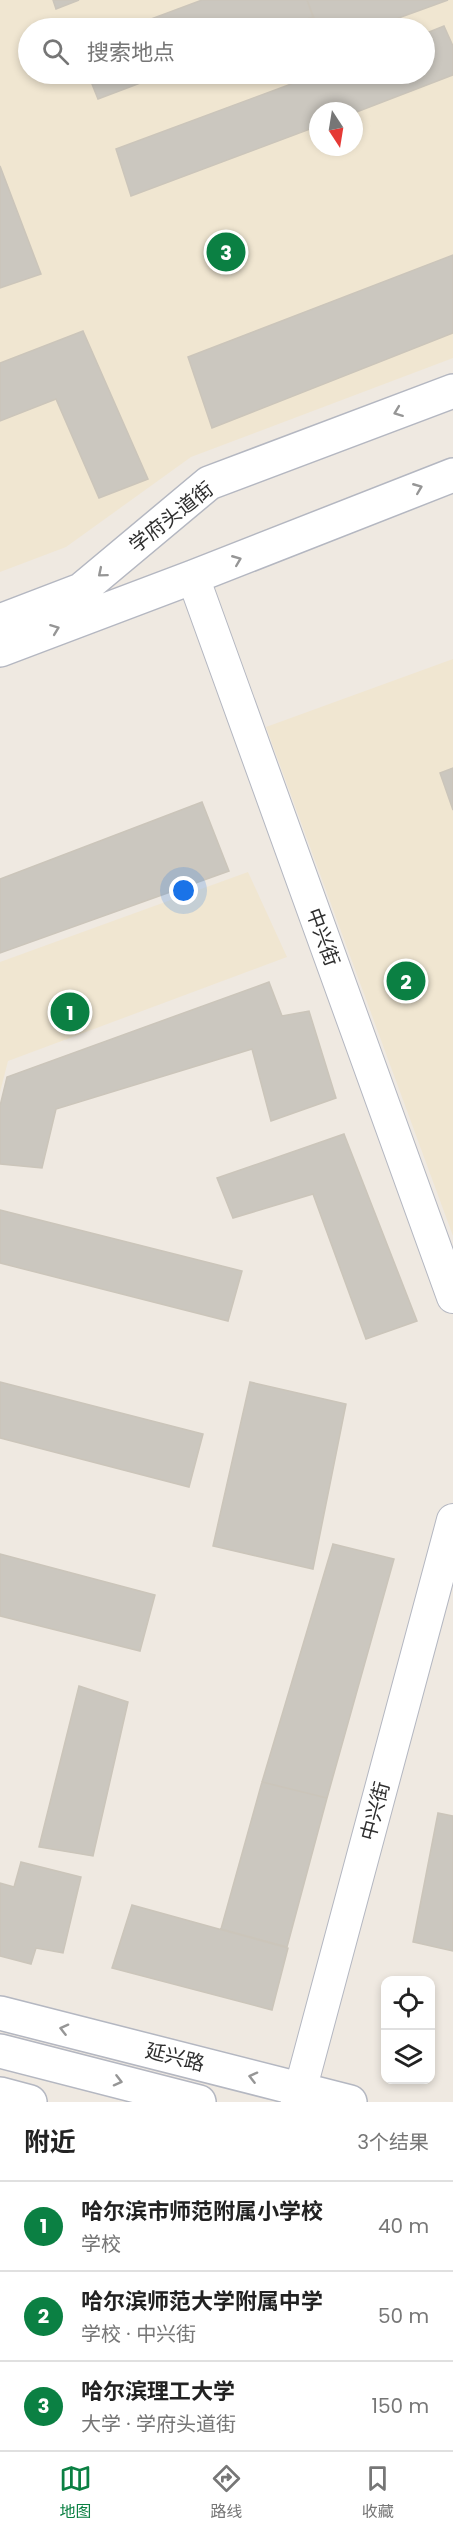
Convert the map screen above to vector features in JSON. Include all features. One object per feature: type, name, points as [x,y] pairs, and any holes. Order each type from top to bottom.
[{"type":"main road","name":"学府头道街","points":[[0,621],[81,590],[209,483],[453,391]]},
{"type":"main road","points":[[0,650],[194,577],[453,475]]},
{"type":"main road","name":"延兴路","points":[[0,2013],[299,2096],[350,2102]]},
{"type":"main road","points":[[0,2051],[199,2102]]},
{"type":"main road","points":[[0,2094],[30,2102]]},
{"type":"street","name":"中兴街","points":[[194,577],[453,1298]]},
{"type":"street","name":"中兴街","points":[[299,2096],[453,1520]]},
{"type":"shaded area","points":[[0,0],[453,0],[453,358],[191,457],[66,547],[0,572]]},
{"type":"shaded area","points":[[453,659],[453,1236],[266,727]]},
{"type":"shaded area","points":[[248,872],[287,957],[8,1061],[0,1092],[0,962]]},
{"type":"building","points":[[53,0],[79,0],[56,9]]},
{"type":"building","points":[[202,0],[307,0],[313,17],[310,18],[154,18]]},
{"type":"building","points":[[307,0],[448,0],[398,18],[314,18]]},
{"type":"building","points":[[444,26],[453,46],[453,75],[435,82],[435,30]]},
{"type":"building","points":[[92,84],[138,84],[98,99]]},
{"type":"building","points":[[291,84],[430,84],[363,110],[363,102],[309,102],[309,129],[131,196],[116,149]]},
{"type":"building","points":[[0,166],[41,274],[0,288]]},
{"type":"building","points":[[453,255],[453,333],[212,428],[188,357]]},
{"type":"building","points":[[83,331],[148,479],[99,498],[56,399],[0,421],[0,363]]},
{"type":"building","points":[[453,768],[453,810],[440,773]]},
{"type":"building","points":[[202,802],[229,871],[0,953],[0,879]]},
{"type":"building","points":[[269,982],[282,1016],[309,1011],[336,1098],[271,1121],[252,1049],[56,1109],[42,1168],[0,1164],[0,1106],[7,1077]]},
{"type":"building","points":[[344,1134],[417,1321],[366,1339],[313,1194],[233,1218],[217,1178]]},
{"type":"building","points":[[0,1210],[242,1271],[228,1321],[0,1263]]},
{"type":"building","points":[[0,1382],[203,1434],[189,1487],[0,1438]]},
{"type":"building","points":[[250,1382],[346,1404],[313,1569],[213,1546]]},
{"type":"building","points":[[333,1544],[394,1559],[327,1798],[262,1782]]},
{"type":"building","points":[[0,1554],[155,1595],[140,1651],[0,1616]]},
{"type":"building","points":[[79,1686],[128,1702],[93,1856],[39,1847]]},
{"type":"building","points":[[262,1782],[327,1798],[287,1947],[221,1929]]},
{"type":"building","points":[[438,1813],[453,1816],[453,1951],[413,1942]]},
{"type":"building","points":[[21,1862],[81,1877],[63,1953],[36,1948],[31,1964],[0,1956],[0,1883],[14,1887]]},
{"type":"building","points":[[132,1905],[288,1948],[272,2010],[112,1968]]},
{"type":"place","name":"哈尔滨理工大学","points":[[226,252]]},
{"type":"place","name":"哈尔滨师范大学附属中学","points":[[406,981]]},
{"type":"place","name":"哈尔滨市师范附属小学校","points":[[70,1012]]}]
